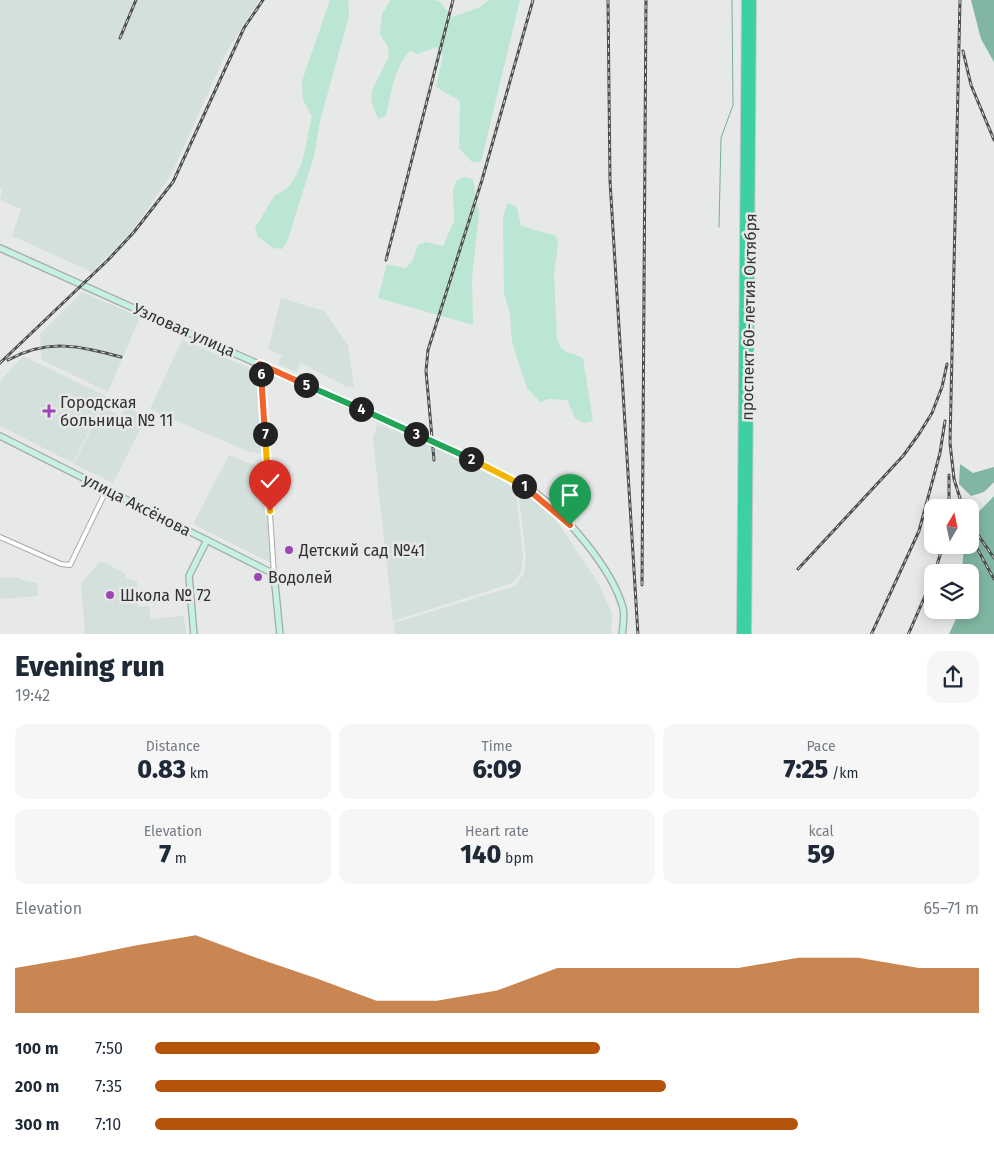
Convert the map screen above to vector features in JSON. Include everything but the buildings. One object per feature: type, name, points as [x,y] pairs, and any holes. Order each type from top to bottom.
[{"type":"highway","name":"проспект 60-летия Октября","points":[[740,634],[746,0]]},
{"type":"highway","name":"проспект 60-летия Октября","points":[[747,634],[752,0]]},
{"type":"street","name":"Узловая улица","points":[[0,248],[496,471],[530,489],[570,525],[591,549],[611,580],[624,609],[622,634]]},
{"type":"street","points":[[260,364],[274,574],[280,634]]},
{"type":"street","name":"улица Аксёнова","points":[[0,436],[274,574]]},
{"type":"street","points":[[0,537],[61,564],[70,565],[107,489]]},
{"type":"street","points":[[194,634],[189,576],[206,540]]},
{"type":"shaded area","points":[[0,0],[259,0],[226,53],[172,173],[133,230],[92,272],[12,236],[21,209],[0,200],[2,188],[0,187]]},
{"type":"shaded area","points":[[82,292],[140,317],[108,392],[42,360],[40,334]]},
{"type":"shaded area","points":[[281,298],[324,311],[348,345],[354,387],[347,387],[301,363],[296,372],[278,364],[282,355],[268,349]]},
{"type":"shaded area","points":[[182,340],[257,371],[262,454],[249,452],[150,409]]},
{"type":"shaded area","name":"Городская больница № 11","points":[[23,356],[106,396],[73,463],[0,426],[0,381]]},
{"type":"shaded area","points":[[102,407],[121,416],[126,407],[146,417],[113,483],[74,464]]},
{"type":"shaded area","points":[[377,424],[484,468],[504,479],[516,493],[523,557],[521,572],[513,583],[393,621],[373,439]]},
{"type":"shaded area","points":[[229,455],[263,469],[271,563],[193,524]]},
{"type":"shaded area","points":[[528,496],[555,519],[598,582],[612,613],[611,634],[395,634],[394,623],[515,586],[524,573],[526,557],[519,498]]},
{"type":"shaded area","name":"Школа № 72","points":[[101,561],[126,574],[125,578],[137,581],[138,607],[149,606],[151,619],[184,616],[186,634],[85,634],[81,583]]},
{"type":"shaded area","points":[[18,577],[22,580],[37,583],[38,596],[0,599],[0,578]]},
{"type":"green space","points":[[330,0],[348,0],[349,16],[320,121],[314,156],[287,242],[282,249],[273,248],[258,237],[255,228],[275,195],[284,191],[292,183],[302,162],[312,116],[303,100],[302,81]]},
{"type":"green space","points":[[391,0],[435,0],[441,3],[452,17],[478,8],[489,0],[520,0],[481,162],[472,162],[459,148],[460,101],[436,87],[443,56],[436,47],[418,54],[410,51],[397,73],[386,116],[378,119],[371,101],[372,90],[389,56],[388,47],[380,34],[382,14]]},
{"type":"green space","points":[[971,0],[994,0],[994,62],[981,39]]},
{"type":"green space","points":[[464,177],[473,179],[479,214],[472,278],[473,325],[378,298],[387,264],[405,268],[412,262],[418,245],[426,242],[443,246],[454,221],[453,190],[456,181]]},
{"type":"green space","points":[[508,203],[517,207],[521,226],[556,236],[558,245],[554,273],[557,339],[564,350],[583,358],[593,421],[584,423],[575,418],[567,400],[549,399],[540,402],[527,388],[512,342],[510,314],[504,293],[503,216]]},
{"type":"green space","points":[[960,464],[973,473],[994,467],[994,482],[984,492],[971,496],[959,484]]},
{"type":"green space","points":[[994,496],[994,634],[949,634],[956,619],[979,619],[979,564],[963,564],[963,554],[979,554],[979,512]]},
{"type":"waterway","points":[[719,227],[721,138],[733,105],[732,0]]},
{"type":"railway","points":[[120,38],[136,0]]},
{"type":"railway","points":[[0,363],[108,260],[134,232],[173,182],[244,28],[263,0]]},
{"type":"railway","points":[[386,260],[453,0]]},
{"type":"railway","points":[[434,460],[426,371],[428,350],[482,180],[533,0]]},
{"type":"railway","points":[[608,0],[610,181],[638,634]]},
{"type":"railway","points":[[642,585],[646,0]]},
{"type":"railway","points":[[960,0],[950,443],[954,479],[960,499]]},
{"type":"railway","points":[[963,51],[971,85],[994,140]]},
{"type":"railway","points":[[8,360],[23,353],[50,346],[77,347],[121,357]]},
{"type":"railway","points":[[798,569],[903,456],[919,434],[932,413],[942,387],[947,364]]},
{"type":"railway","points":[[871,634],[919,531],[940,453],[945,421]]},
{"type":"railway","points":[[949,475],[949,499]]},
{"type":"railway","points":[[979,536],[994,558]]},
{"type":"railway","points":[[979,552],[994,579]]},
{"type":"railway","points":[[937,564],[940,554]]},
{"type":"railway","points":[[908,634],[924,598]]},
{"type":"place","name":"Городская больница № 11","points":[[49,411]]},
{"type":"place","name":"Детский сад №41","points":[[289,550]]},
{"type":"place","name":"Водолей","points":[[258,577]]},
{"type":"place","name":"Школа № 72","points":[[110,595]]},
{"type":"route","points":[[270,511],[260,364],[496,471],[530,489],[570,525]]}]
